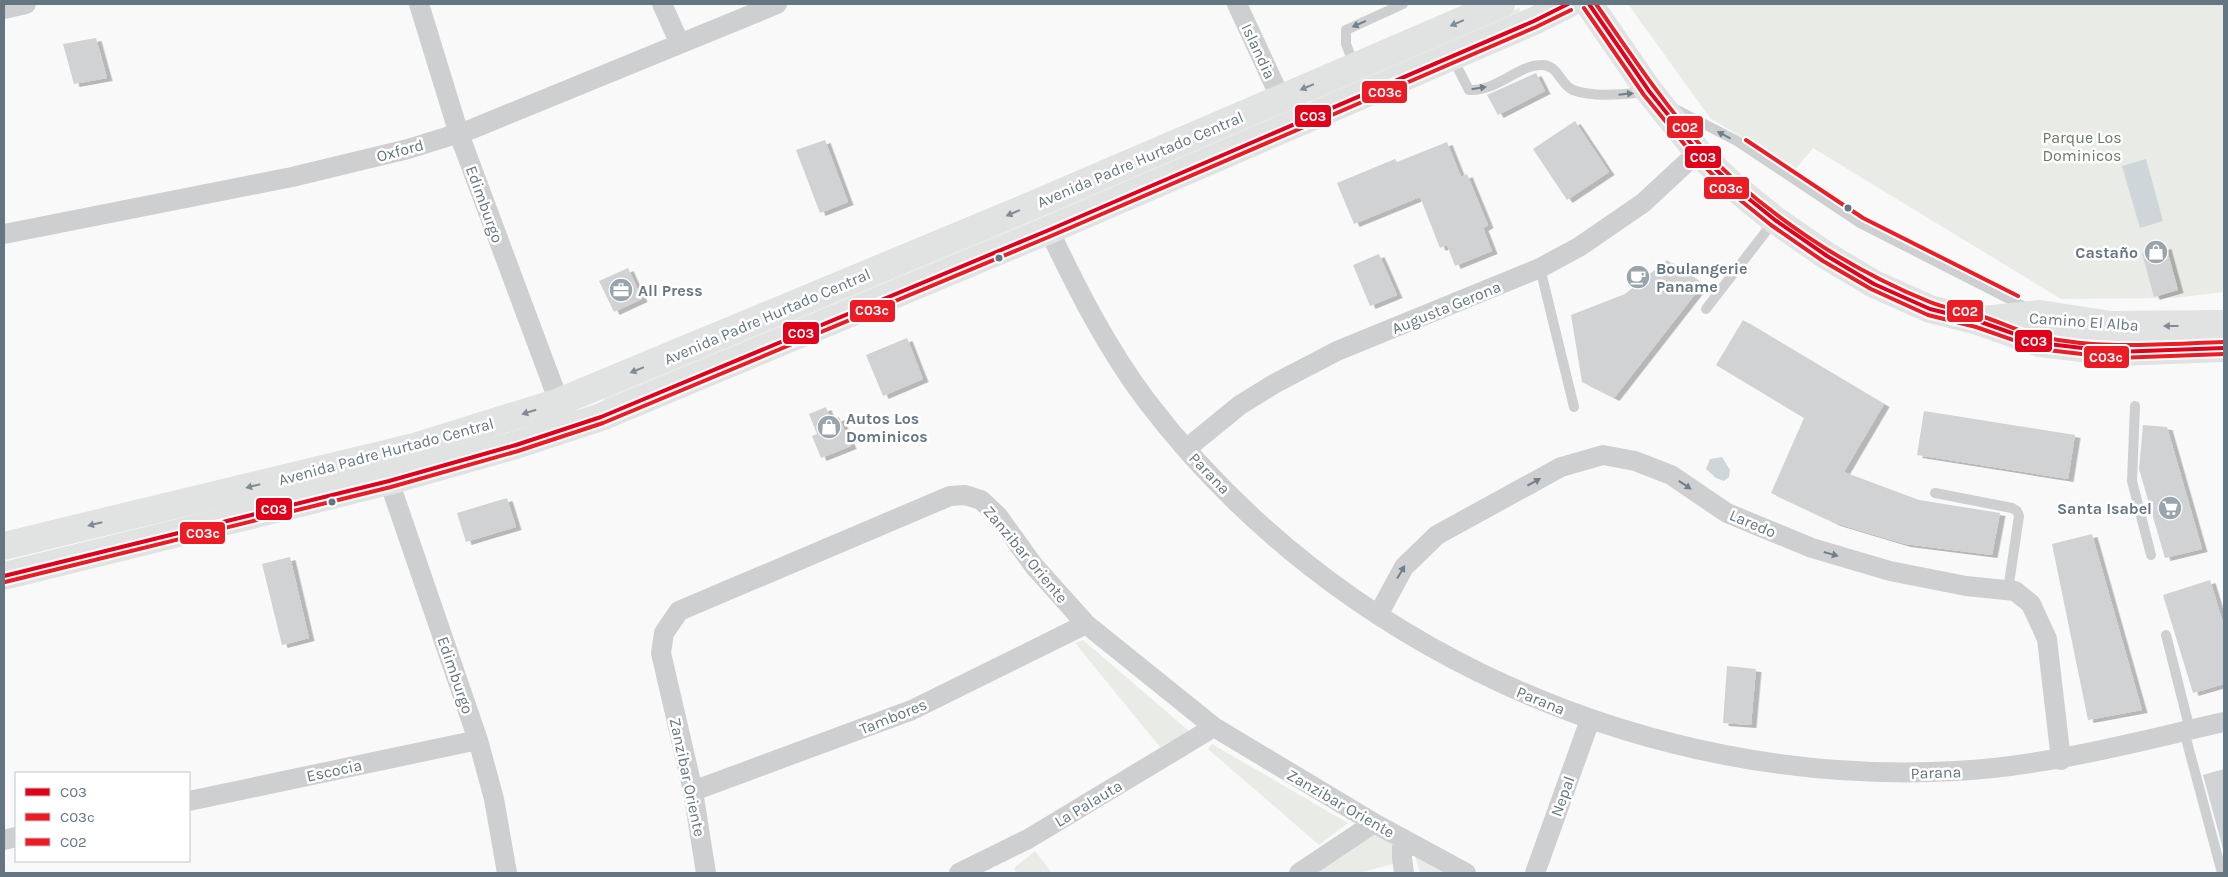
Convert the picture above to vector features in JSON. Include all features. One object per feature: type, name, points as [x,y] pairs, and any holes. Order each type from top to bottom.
[{"type":"main road","name":"Avenida Padre Hurtado Central","points":[[4,546],[414,447],[559,402],[698,346],[1501,4]]},
{"type":"main road","name":"Avenida Padre Hurtado Central","points":[[4,576],[389,481],[516,445],[601,417],[1049,230],[1534,21],[1568,4]]},
{"type":"main road","name":"Camino El Alba","points":[[1589,4],[1652,95],[1698,152],[1733,186],[1775,220],[1827,256],[1874,284],[1930,309],[1978,321],[2040,343],[2107,350],[2223,339]]},
{"type":"main road","name":"Camino El Alba","points":[[1978,321],[2040,314],[2223,339]]},
{"type":"street","points":[[4,9],[26,4]]},
{"type":"street","name":"Edimburgo","points":[[419,4],[459,134],[559,402]]},
{"type":"street","points":[[662,4],[680,44]]},
{"type":"street","name":"Oxford","points":[[4,234],[300,176],[459,134],[777,4]]},
{"type":"street","name":"Islandia","points":[[1237,4],[1281,99]]},
{"type":"street","name":"Augusta Gerona","points":[[1186,449],[1240,405],[1274,384],[1329,355],[1540,268],[1611,227],[1643,203],[1698,152]]},
{"type":"street","name":"Parana","points":[[1049,230],[1087,306],[1115,354],[1146,400],[1186,449],[1221,486],[1290,549],[1336,586],[1378,615],[1460,663],[1537,699],[1590,720],[1692,749],[1796,767],[1850,771],[1911,773],[2008,767],[2061,760],[2224,722]]},
{"type":"street","name":"Laredo","points":[[1378,615],[1404,567],[1437,535],[1561,467],[1603,455],[1635,460],[1671,475],[1727,513],[1812,548],[1890,571],[1966,586],[2015,591],[2031,604],[2047,639],[2061,760]]},
{"type":"street","name":"Edimburgo","points":[[389,481],[478,740],[494,799],[507,873]]},
{"type":"street","name":"Zanzibar Oriente","points":[[706,873],[693,791],[661,653],[664,633],[678,612],[950,496],[965,494],[980,500],[998,516],[1034,566],[1086,624],[1214,727],[1374,824],[1466,873]]},
{"type":"street","name":"Tambores","points":[[693,791],[912,710],[1086,624]]},
{"type":"street","name":"Nepal","points":[[1534,873],[1590,720]]},
{"type":"street","name":"La Palauta","points":[[959,873],[1028,839],[1214,727]]},
{"type":"street","name":"Escocia","points":[[190,801],[478,740]]},
{"type":"street","points":[[1299,873],[1374,824]]},
{"type":"street","points":[[1402,838],[1404,873]]},
{"type":"lane","points":[[1356,66],[1346,44],[1346,30],[1403,4]]},
{"type":"lane","points":[[1451,56],[1469,90],[1480,91],[1541,64],[1552,67],[1572,90],[1611,95],[1652,95],[1737,141],[1860,223],[2040,314]]},
{"type":"lane","points":[[1706,309],[1775,220]]},
{"type":"lane","points":[[1540,268],[1574,407]]},
{"type":"lane","points":[[2135,406],[2132,481],[2151,555]]},
{"type":"lane","points":[[1935,493],[2012,508],[2017,511],[2019,516],[2008,590]]},
{"type":"lane","points":[[2166,635],[2222,873]]},
{"type":"green space","name":"Parque Los Dominicos","points":[[1628,4],[2224,4],[2224,292],[2174,298],[2061,299],[1813,148],[1795,170],[1710,118]]},
{"type":"green space","points":[[1519,8],[1521,14],[1312,103],[1310,98]]},
{"type":"green space","points":[[1291,107],[1293,112],[604,402],[603,397]]},
{"type":"green space","points":[[1083,640],[1189,731],[1160,747],[1075,643]]},
{"type":"green space","points":[[1212,744],[1348,823],[1319,845],[1208,749]]},
{"type":"green space","points":[[1378,832],[1391,842],[1396,863],[1359,873],[1312,873]]},
{"type":"green space","points":[[1035,851],[1052,873],[1016,873],[1014,868]]},
{"type":"green space","points":[[1415,856],[1448,873],[1420,873]]},
{"type":"shaded area","points":[[2146,159],[2163,221],[2140,228],[2122,166]]},
{"type":"shaded area","points":[[1722,457],[1730,470],[1729,477],[1724,481],[1716,478],[1706,469],[1710,459]]},
{"type":"building","points":[[96,38],[107,78],[74,84],[63,44]]},
{"type":"building","points":[[1536,73],[1545,91],[1498,115],[1487,95]]},
{"type":"building","points":[[1575,121],[1609,172],[1567,200],[1533,149]]},
{"type":"building","points":[[825,140],[848,202],[820,213],[796,150]]},
{"type":"building","points":[[1447,142],[1461,177],[1467,174],[1488,225],[1483,228],[1492,251],[1455,266],[1447,245],[1440,248],[1420,197],[1354,224],[1337,183],[1395,159],[1397,162]]},
{"type":"building","points":[[2166,246],[2178,290],[2154,297],[2142,253]]},
{"type":"building","points":[[1379,254],[1397,295],[1370,306],[1353,265]]},
{"type":"building","points":[[1667,260],[1703,284],[1614,398],[1582,382],[1571,315],[1625,294]]},
{"type":"building","name":"All Press","points":[[628,268],[642,299],[614,312],[599,281]]},
{"type":"building","points":[[1743,320],[1884,404],[1844,472],[1919,500],[2000,513],[1992,555],[1905,544],[1835,523],[1771,493],[1804,418],[1716,365]]},
{"type":"building","points":[[907,338],[923,379],[883,396],[866,355]]},
{"type":"building","name":"Autos Los Dominicos","points":[[826,407],[831,421],[839,417],[851,446],[821,458],[812,436],[817,434],[809,414]]},
{"type":"building","points":[[1924,411],[2075,435],[2068,479],[1917,455]]},
{"type":"building","name":"Santa Isabel","points":[[2143,425],[2167,427],[2202,549],[2165,558],[2139,469]]},
{"type":"building","points":[[507,498],[516,527],[466,542],[457,513]]},
{"type":"building","points":[[2092,534],[2142,710],[2088,720],[2052,544]]},
{"type":"building","points":[[290,557],[309,638],[282,645],[262,564]]},
{"type":"building","points":[[2210,580],[2224,626],[2224,684],[2193,693],[2163,595]]},
{"type":"building","points":[[1727,666],[1756,669],[1751,725],[1723,723]]},
{"type":"building","points":[[2224,769],[2224,849],[2223,849],[2203,775]]},
{"type":"transit line","name":"C03","points":[[4,576],[389,481],[516,445],[601,417],[1049,230],[1534,21],[1568,4]]},
{"type":"transit line","name":"C03","points":[[1589,4],[1649,91],[1698,152],[1733,186],[1775,220],[1827,256],[1874,284],[1930,309],[1978,321],[2040,343],[2116,352],[2224,348]]},
{"type":"transit line","name":"C02","points":[[1596,4],[1674,113],[1725,171],[1751,194],[1808,237],[1869,273],[1900,289],[1936,304],[1989,318],[2026,333],[2042,337],[2087,344],[2110,345],[2224,342]]},
{"type":"transit line","name":"C03c","points":[[1584,8],[1644,95],[1694,156],[1729,191],[1771,225],[1823,261],[1871,289],[1928,315],[1976,327],[2039,349],[2116,358],[2224,354]]},
{"type":"transit line","name":"C03c","points":[[5,582],[391,487],[518,451],[603,423],[1051,236],[1536,27],[1571,10]]},
{"type":"transit line","name":"C02","points":[[1746,140],[1863,218],[2018,296]]},
{"type":"place","name":"Castaño","points":[[2156,252]]},
{"type":"place","name":"Boulangerie Paname","points":[[1638,277]]},
{"type":"place","name":"All Press","points":[[621,290]]},
{"type":"place","name":"Autos Los Dominicos","points":[[829,427]]},
{"type":"place","name":"Santa Isabel","points":[[2170,508]]}]
